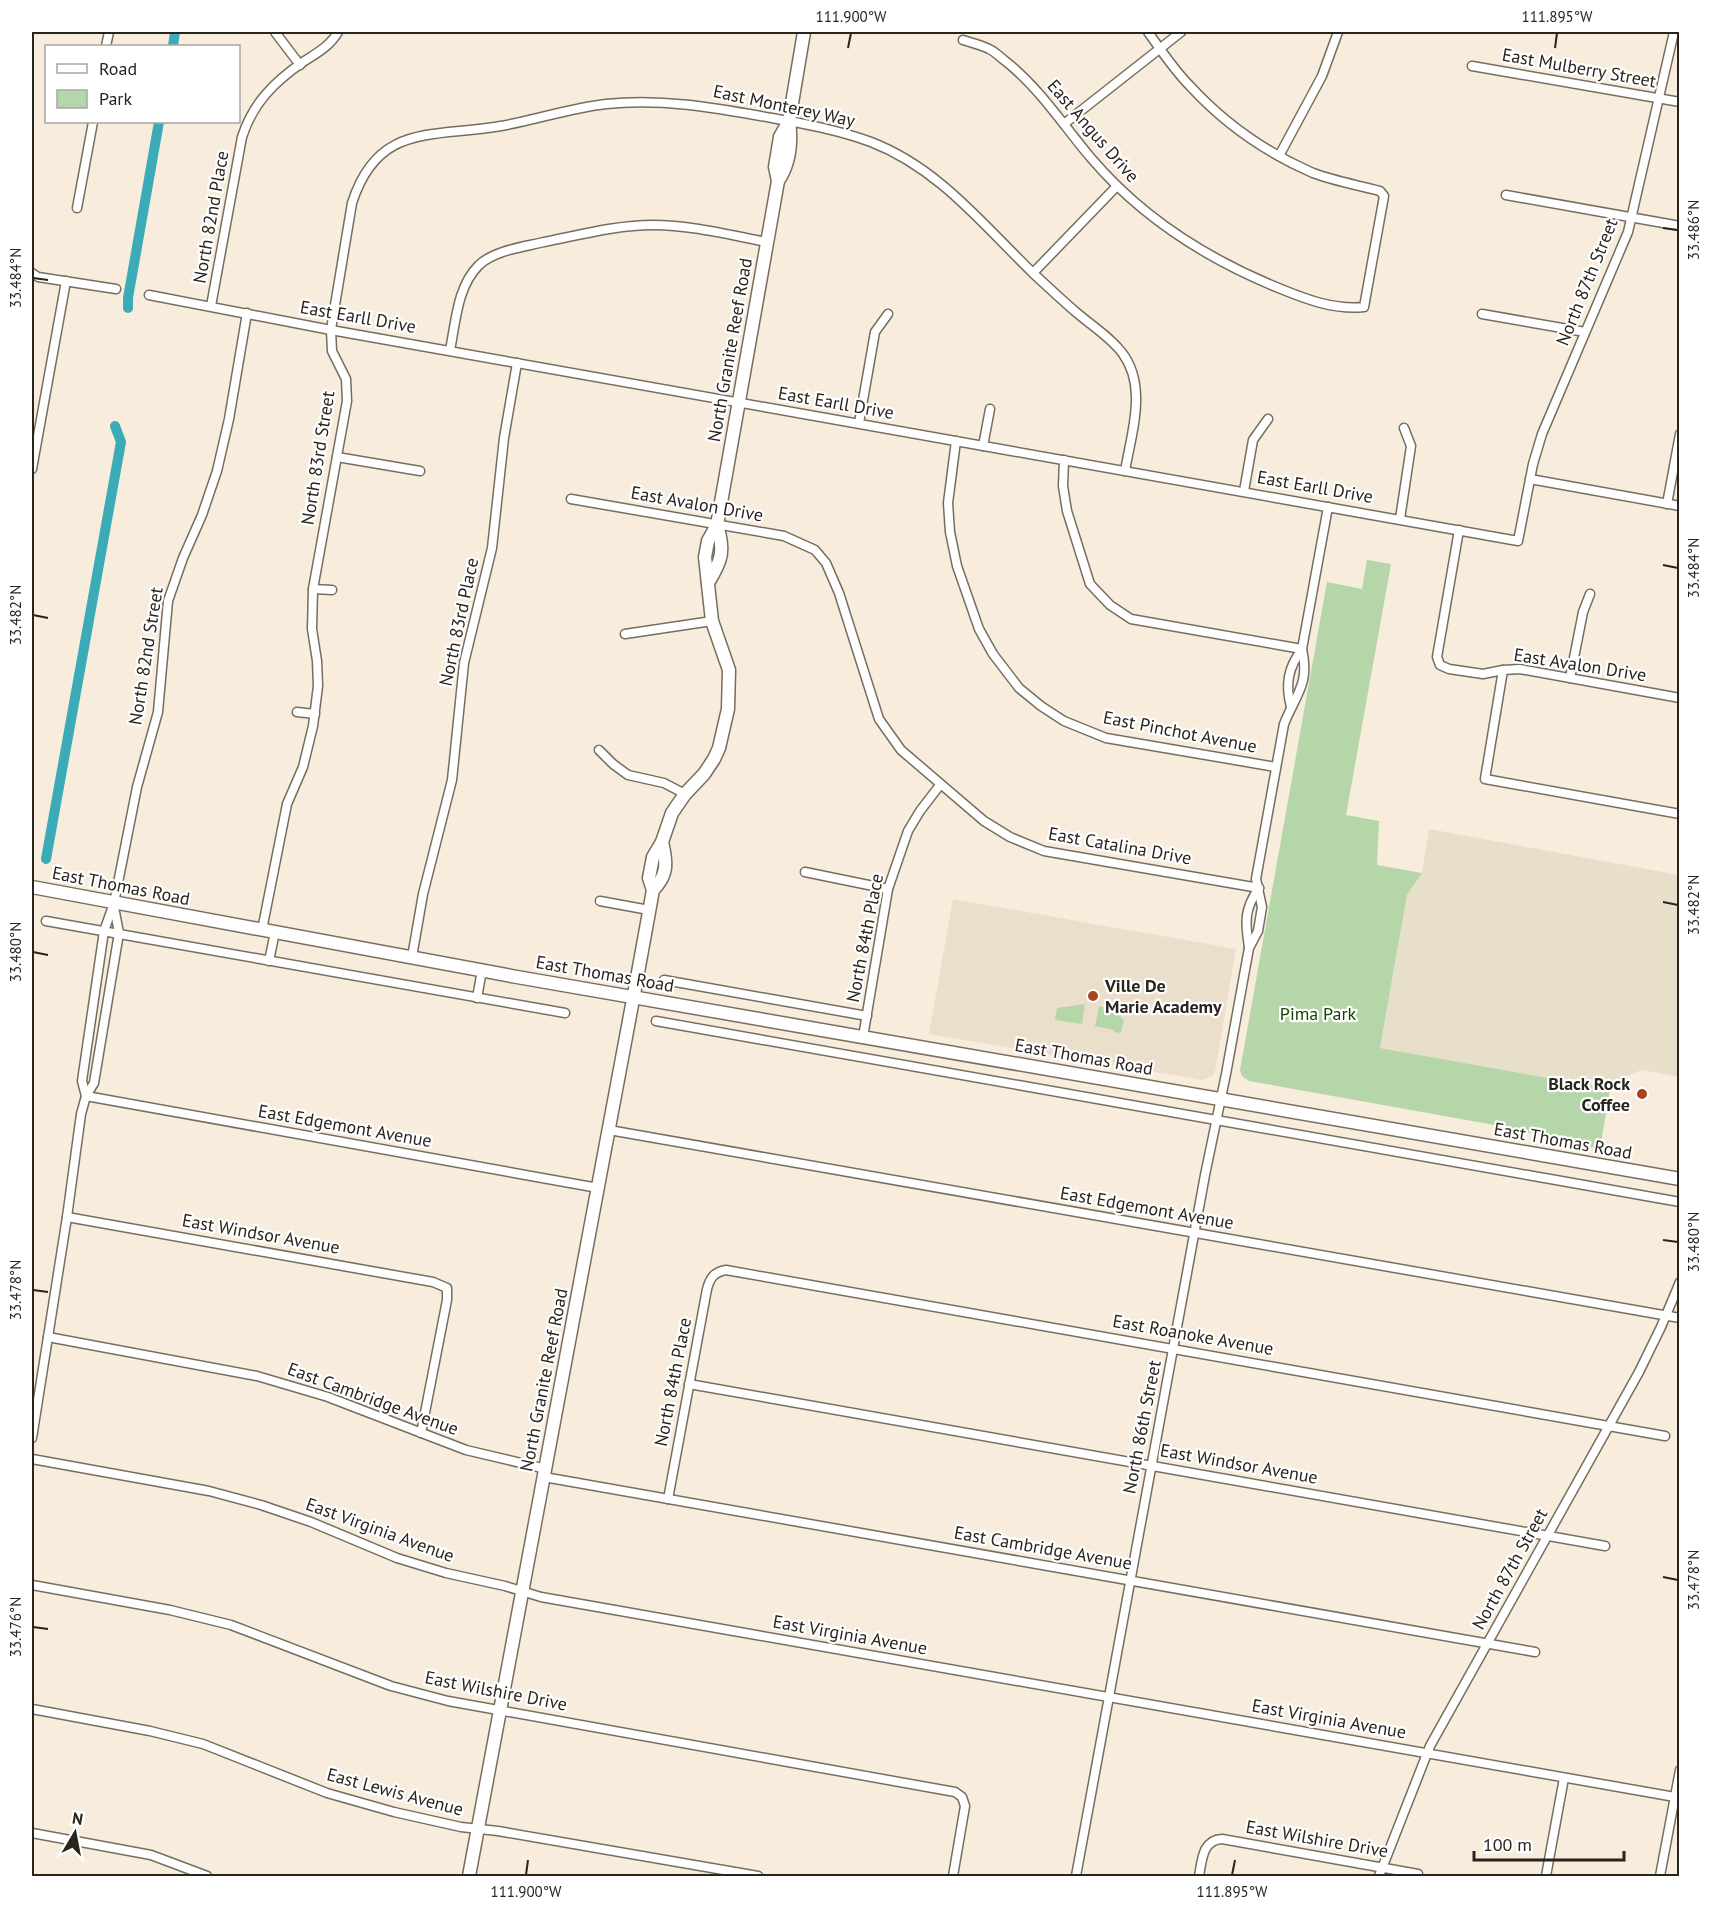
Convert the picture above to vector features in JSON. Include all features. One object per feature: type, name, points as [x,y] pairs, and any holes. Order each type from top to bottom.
[{"type":"street","points":[[275,32],[300,65]]},
{"type":"street","name":"North 82nd Place","points":[[212,306],[242,137],[247,122],[264,94],[279,80],[328,45],[338,32]]},
{"type":"street","name":"North Granite Reef Road","points":[[469,1876],[649,910],[652,890],[649,878],[653,857],[662,842],[672,813],[714,759],[719,748],[728,709],[729,670],[712,621],[705,558],[708,541],[717,525],[778,182],[774,167],[780,137],[789,121],[804,32]]},
{"type":"street","points":[[1148,32],[1189,86],[1248,137],[1279,156],[1322,76],[1338,32]]},
{"type":"street","points":[[1064,124],[1181,32]]},
{"type":"street","name":"North 87th Street","points":[[1518,541],[1542,434],[1628,232],[1674,32]]},
{"type":"street","name":"East Angus Drive","points":[[963,40],[990,49],[1014,67],[1042,96],[1091,159],[1117,186],[1157,221],[1190,243],[1250,277],[1307,300],[1342,308],[1364,307],[1384,196],[1380,191],[1314,173],[1279,156]]},
{"type":"street","name":"East Mulberry Street","points":[[1472,66],[1680,102]]},
{"type":"street","name":"East Monterey Way","points":[[363,176],[381,154],[408,138],[471,131],[603,104],[669,102],[701,105],[838,131],[872,142],[904,157],[931,175],[956,196],[1033,273],[1116,344],[1128,361],[1135,380],[1136,398],[1125,471]]},
{"type":"street","points":[[77,208],[93,123]]},
{"type":"street","name":"North 83rd Street","points":[[269,931],[287,804],[307,757],[315,714],[318,686],[312,629],[313,589],[347,401],[347,386],[332,351],[331,330],[352,203],[363,176]]},
{"type":"street","points":[[1033,273],[1117,186]]},
{"type":"street","points":[[1506,195],[1680,226]]},
{"type":"street","points":[[450,350],[460,297],[470,277],[481,263],[500,253],[581,235],[654,225],[716,232],[767,242]]},
{"type":"street","points":[[32,273],[38,277],[116,290]]},
{"type":"street","points":[[32,469],[66,281]]},
{"type":"street","name":"East Earll Drive","points":[[149,295],[331,330],[1518,541]]},
{"type":"street","name":"North 82nd Street","points":[[86,1096],[82,1081],[104,931],[114,903],[136,787],[158,712],[168,601],[217,471],[229,418],[247,313]]},
{"type":"street","points":[[859,423],[875,332],[888,314]]},
{"type":"street","points":[[1482,314],[1585,332]]},
{"type":"street","name":"North 83rd Place","points":[[412,957],[423,894],[452,780],[464,663],[492,549],[504,438],[518,363]]},
{"type":"street","points":[[983,446],[990,409]]},
{"type":"street","points":[[1244,491],[1253,440],[1268,419]]},
{"type":"street","points":[[1400,519],[1411,446],[1404,429]]},
{"type":"street","points":[[1667,504],[1680,434]]},
{"type":"street","name":"East Pinchot Avenue","points":[[956,441],[948,503],[950,532],[957,566],[979,629],[993,654],[1019,688],[1064,721],[1106,738],[1276,767]]},
{"type":"street","points":[[338,457],[420,471]]},
{"type":"street","points":[[1064,460],[1063,486],[1067,511],[1080,553],[1090,584],[1110,605],[1131,619],[1302,649]]},
{"type":"street","points":[[1530,480],[1680,506]]},
{"type":"street","name":"East Avalon Drive","points":[[571,499],[784,536],[814,550],[832,575],[858,650]]},
{"type":"street","name":"North 86th Street","points":[[1076,1876],[1194,1233],[1249,948],[1258,931],[1262,907],[1256,879],[1284,724],[1291,707],[1300,695],[1306,665],[1302,649],[1328,507]]},
{"type":"street","name":"East Avalon Drive","points":[[1459,530],[1437,657],[1440,665],[1449,669],[1484,674],[1520,669],[1680,698]]},
{"type":"street","points":[[313,589],[332,590]]},
{"type":"street","points":[[1570,678],[1583,612],[1590,594]]},
{"type":"street","points":[[625,634],[712,621]]},
{"type":"street","name":"North 86th Street","points":[[1291,707],[1287,692],[1292,663],[1302,649]]},
{"type":"street","name":"East Catalina Drive","points":[[858,650],[879,719],[901,750],[984,821],[1010,837],[1044,850],[1258,888]]},
{"type":"street","points":[[1503,670],[1485,779],[1680,814]]},
{"type":"street","points":[[297,712],[315,714]]},
{"type":"street","points":[[599,750],[628,775],[664,783],[685,794]]},
{"type":"street","name":"North 84th Place","points":[[863,1037],[888,889],[908,831],[940,785]]},
{"type":"street","points":[[805,873],[888,889]]},
{"type":"street","name":"East Thomas Road","points":[[32,887],[633,997],[1680,1179]]},
{"type":"street","name":"North 86th Street","points":[[1249,948],[1245,926],[1249,901],[1258,888]]},
{"type":"street","points":[[600,901],[649,910]]},
{"type":"street","name":"North 82nd Street","points":[[32,1438],[80,1125],[86,1096],[94,1083],[118,933],[114,903]]},
{"type":"street","points":[[46,921],[565,1013]]},
{"type":"street","points":[[269,931],[269,961]]},
{"type":"street","points":[[477,998],[482,970]]},
{"type":"street","name":"East Thomas Road","points":[[664,980],[867,1016]]},
{"type":"street","name":"East Thomas Road","points":[[656,1021],[1680,1202]]},
{"type":"street","name":"East Edgemont Avenue","points":[[86,1096],[598,1188]]},
{"type":"street","name":"East Edgemont Avenue","points":[[609,1130],[1680,1318]]},
{"type":"street","name":"East Windsor Avenue","points":[[67,1217],[434,1282],[447,1288],[447,1300],[421,1433]]},
{"type":"street","name":"East Roanoke Avenue","points":[[715,1273],[731,1270],[1665,1436]]},
{"type":"street","name":"North 84th Place","points":[[668,1499],[707,1289],[715,1273]]},
{"type":"street","name":"North 87th Street","points":[[1381,1872],[1427,1754],[1639,1372],[1680,1282]]},
{"type":"street","name":"East Cambridge Avenue","points":[[48,1337],[257,1376],[328,1397],[466,1450],[545,1473],[668,1499],[1536,1653]]},
{"type":"street","name":"East Windsor Avenue","points":[[689,1384],[1605,1546]]},
{"type":"street","name":"East Virginia Avenue","points":[[32,1459],[209,1491],[261,1505],[311,1522],[397,1558],[446,1574],[505,1586],[522,1592],[1675,1797]]},
{"type":"street","name":"East Wilshire Drive","points":[[32,1585],[170,1610],[231,1625],[391,1686],[448,1701],[950,1791],[962,1797],[965,1810],[953,1876]]},
{"type":"street","name":"East Lewis Avenue","points":[[32,1709],[150,1731],[203,1744],[327,1793],[394,1812],[461,1827],[498,1830],[758,1876]]},
{"type":"street","points":[[1660,1876],[1680,1770]]},
{"type":"street","points":[[1546,1876],[1564,1778]]},
{"type":"street","points":[[32,1833],[151,1855],[207,1876]]},
{"type":"street","name":"East Wilshire Drive","points":[[1199,1876],[1205,1850],[1211,1841],[1217,1839],[1228,1839],[1381,1872],[1418,1874]]},
{"type":"shaded area","points":[[1429,829],[1679,875],[1679,1077],[1642,1070],[1626,1076],[1624,1084],[1612,1081],[1610,1089],[1380,1048],[1407,895],[1422,873]]},
{"type":"shaded area","points":[[953,899],[1236,949],[1215,1071],[1212,1076],[1202,1080],[929,1034]]},
{"type":"green space","name":"Pima Park","points":[[1367,560],[1391,564],[1346,815],[1379,821],[1377,865],[1422,873],[1407,895],[1380,1048],[1610,1089],[1600,1149],[1500,1126],[1249,1081],[1242,1076],[1240,1070],[1327,582],[1362,589]]},
{"type":"green space","points":[[1085,1004],[1082,1024],[1055,1020],[1057,1008]]},
{"type":"green space","points":[[1099,1006],[1112,1010],[1124,1020],[1121,1033],[1095,1026]]},
{"type":"waterway","points":[[173,45],[175,32]]},
{"type":"waterway","points":[[128,308],[159,123]]},
{"type":"waterway","points":[[46,859],[121,442],[115,426]]},
{"type":"place","name":"Ville De Marie Academy","points":[[1093,996]]},
{"type":"place","name":"Black Rock Coffee","points":[[1642,1094]]}]
